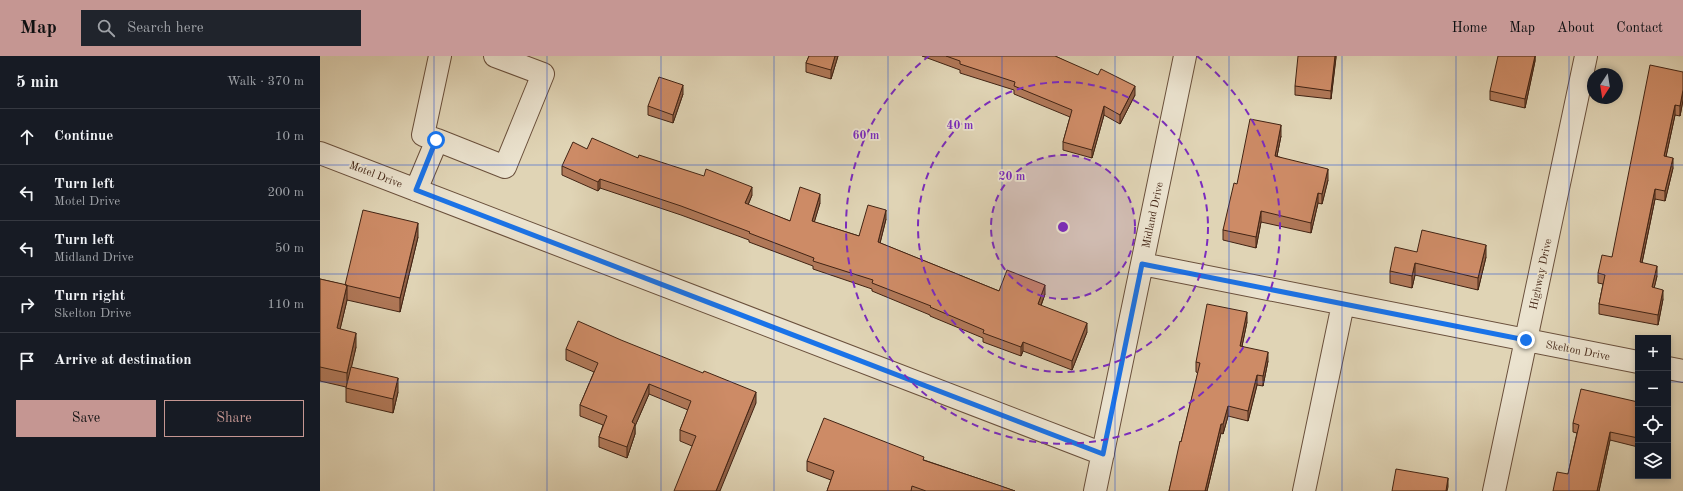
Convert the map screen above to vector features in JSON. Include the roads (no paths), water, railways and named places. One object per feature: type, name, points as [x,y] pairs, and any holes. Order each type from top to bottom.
[{"type":"street","points":[[440,56],[423,134],[505,167],[543,74],[495,56]]},
{"type":"street","name":"Midland Drive","points":[[1095,491],[1185,56]]},
{"type":"street","name":"Highway Drive","points":[[1494,491],[1586,56]]},
{"type":"street","points":[[416,190],[436,140]]},
{"type":"street","name":"Motel Drive","points":[[320,153],[1103,454]]},
{"type":"street","name":"Skelton Drive","points":[[1142,264],[1635,361]]},
{"type":"street","points":[[1304,491],[1343,304]]},
{"type":"street","points":[[1671,369],[1683,371]]}]
